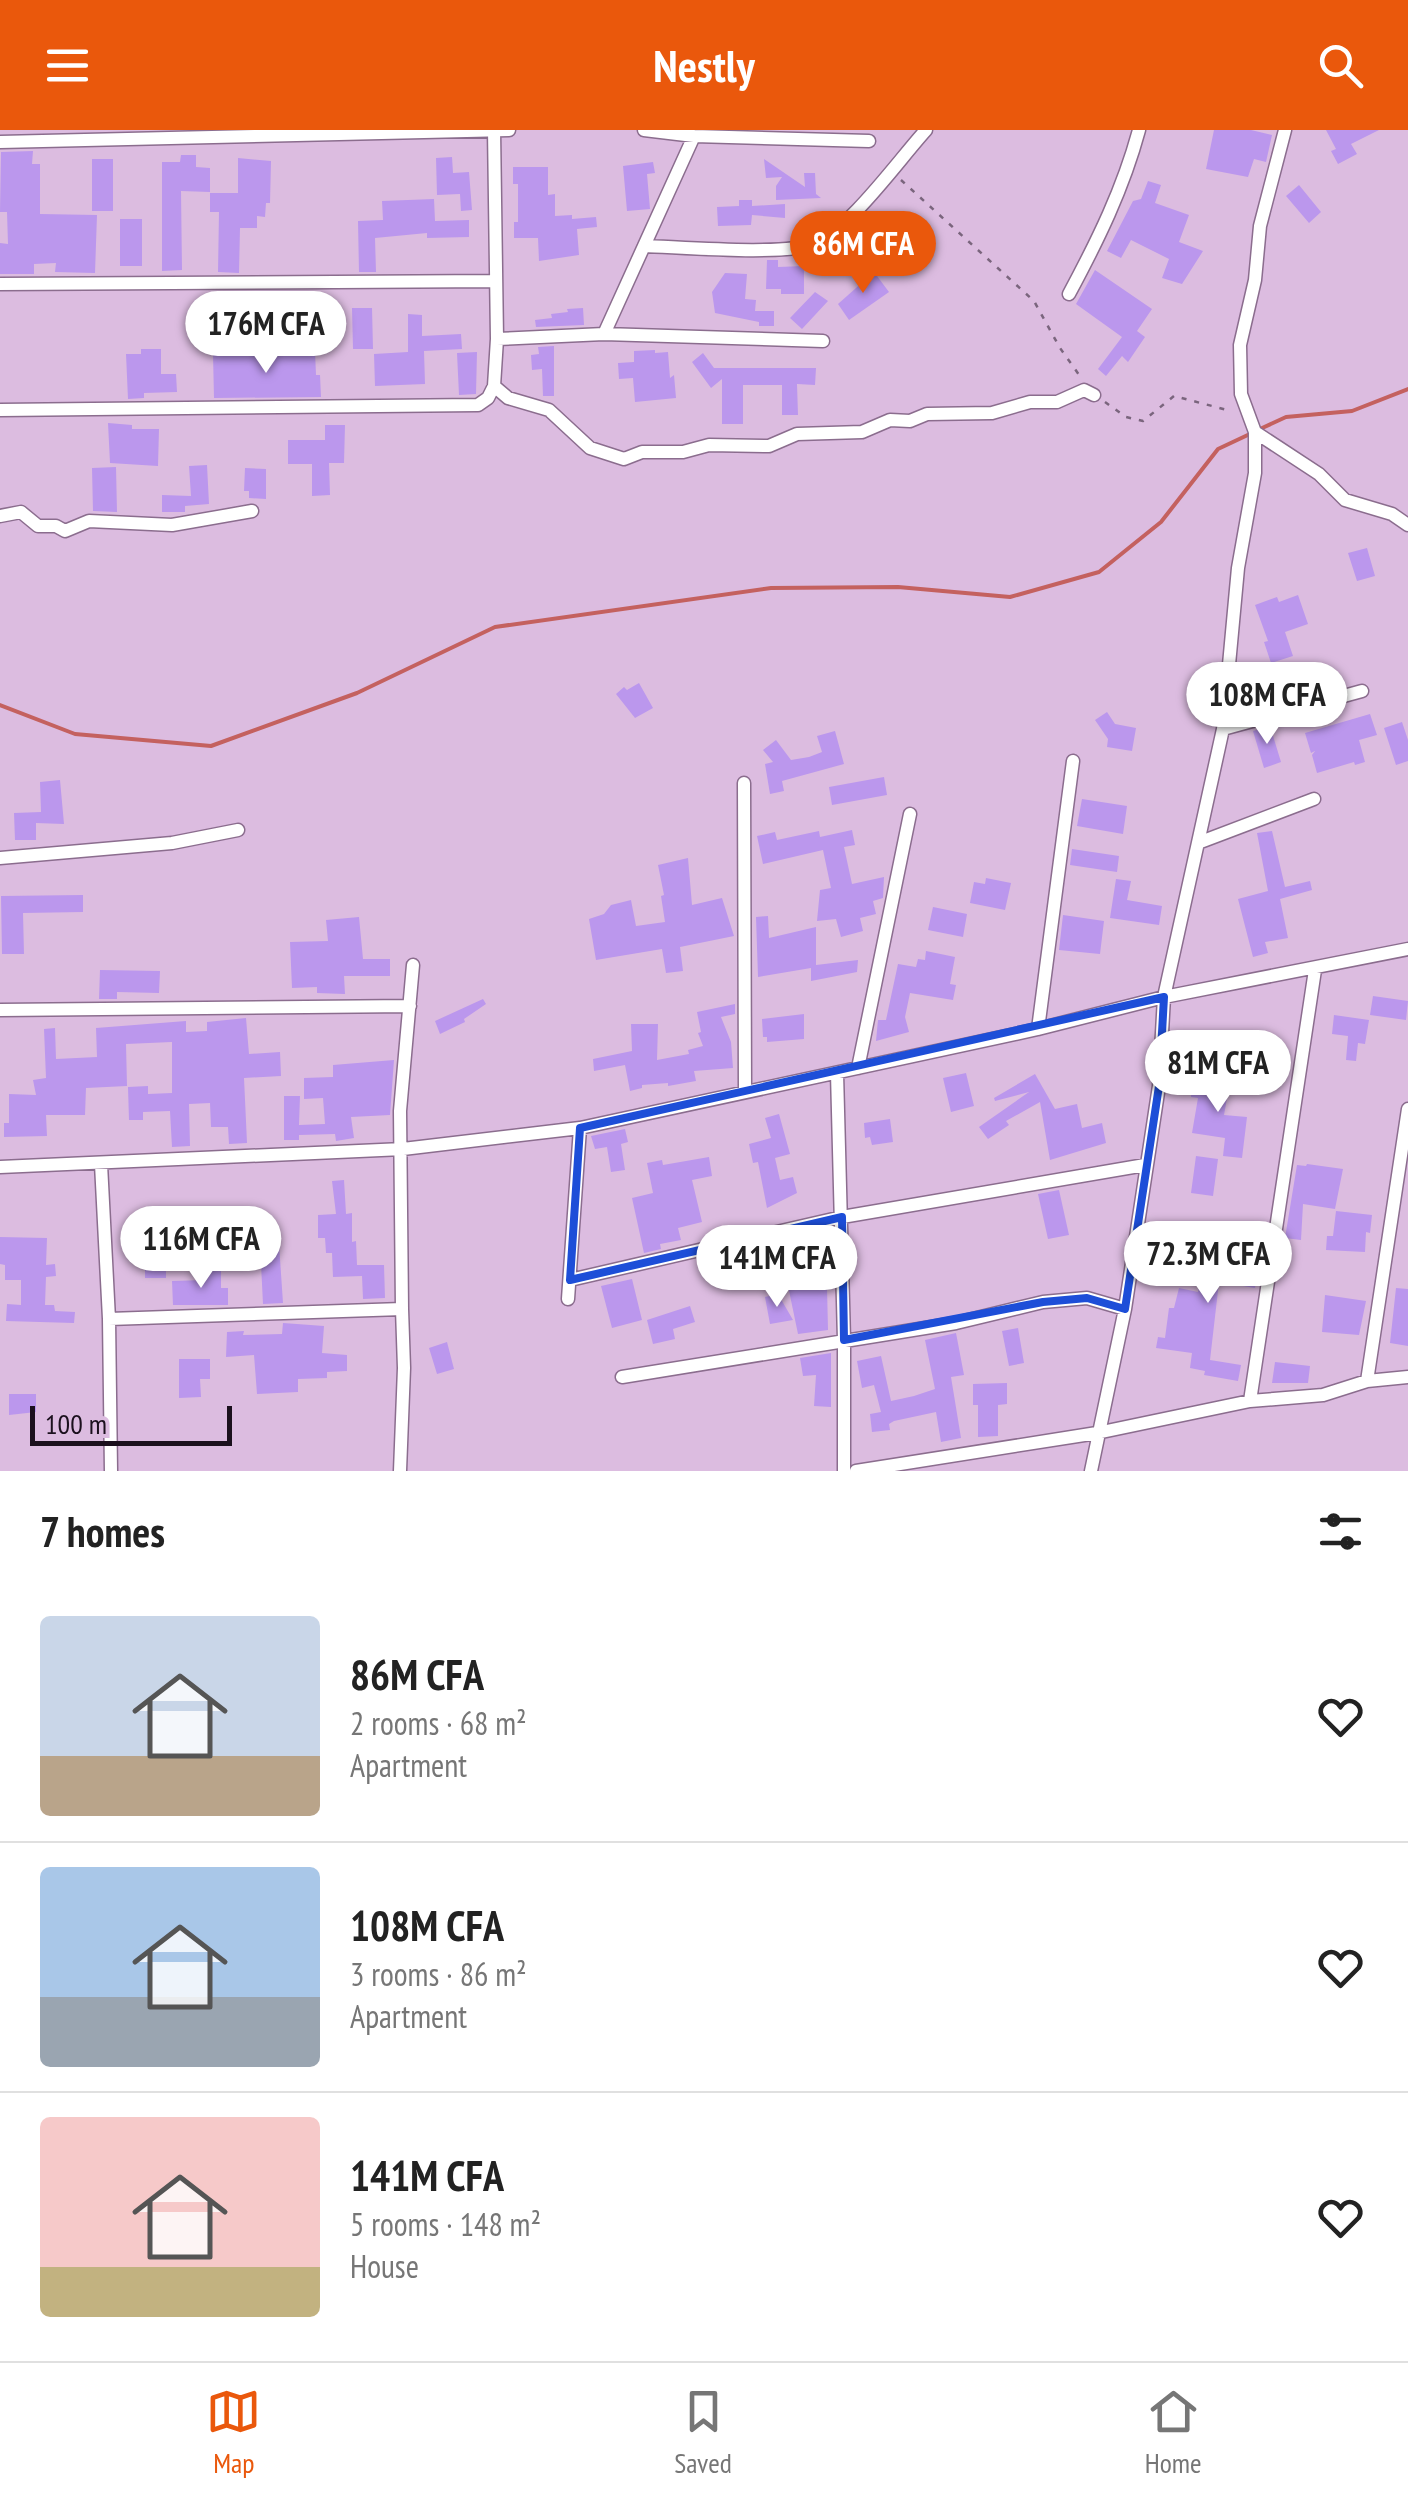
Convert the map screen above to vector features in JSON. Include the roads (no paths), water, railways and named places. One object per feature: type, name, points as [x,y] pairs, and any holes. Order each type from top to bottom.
[{"type":"street","points":[[644,130],[694,136],[869,141]]},
{"type":"street","points":[[644,246],[810,246],[838,230],[926,130]]},
{"type":"street","points":[[1068,294],[1107,224],[1128,170],[1138,130]]},
{"type":"street","points":[[1091,1471],[1125,1308],[1159,1086],[1164,997],[1223,730],[1238,568],[1254,473],[1254,428],[1241,394],[1240,344],[1255,280],[1260,226],[1285,130]]},
{"type":"street","points":[[0,142],[499,131],[494,386],[488,398],[478,405],[0,410]]},
{"type":"street","points":[[604,334],[694,136]]},
{"type":"street","points":[[0,284],[496,282]]},
{"type":"street","points":[[497,339],[604,334],[823,340]]},
{"type":"street","points":[[494,386],[508,398],[549,410],[590,448],[624,460],[642,452],[683,452],[709,445],[769,446],[797,434],[862,432],[890,420],[910,421],[928,414],[992,413],[1030,402],[1057,402],[1084,390],[1094,395]]},
{"type":"street","points":[[1254,428],[1319,474],[1345,500],[1392,514],[1408,524]]},
{"type":"street","points":[[0,516],[20,512],[38,526],[56,526],[65,531],[90,522],[172,525],[252,511]]},
{"type":"street","points":[[1223,730],[1362,692]]},
{"type":"street","points":[[1038,1029],[1073,761]]},
{"type":"street","points":[[744,783],[745,1092]]},
{"type":"street","points":[[1198,844],[1314,799]]},
{"type":"street","points":[[858,1068],[910,814]]},
{"type":"street","points":[[0,858],[172,843],[238,830]]},
{"type":"street","points":[[0,1167],[403,1149],[580,1128],[1038,1029],[1164,997],[1408,950]]},
{"type":"street","points":[[400,1471],[404,1368],[400,1111],[413,964]]},
{"type":"street","points":[[1250,1401],[1315,970]]},
{"type":"street","points":[[0,1010],[410,1006]]},
{"type":"street","points":[[837,1074],[844,1471]]},
{"type":"street","points":[[1367,1381],[1408,1108]]},
{"type":"street","points":[[568,1298],[580,1128]]},
{"type":"street","points":[[101,1164],[111,1471]]},
{"type":"street","points":[[570,1280],[842,1217],[1145,1164]]},
{"type":"street","points":[[622,1377],[956,1323],[1043,1302],[1088,1298],[1125,1308]]},
{"type":"street","points":[[108,1320],[402,1309]]},
{"type":"street","points":[[856,1471],[1096,1433],[1250,1401],[1323,1395],[1367,1381],[1408,1376]]},
{"type":"waterway","points":[[1260,429],[1286,417],[1352,411],[1408,389]]},
{"type":"waterway","points":[[0,705],[75,734],[211,746],[357,693],[495,627],[771,588],[898,587],[1010,597],[1099,572],[1161,522],[1218,449],[1252,433]]}]
